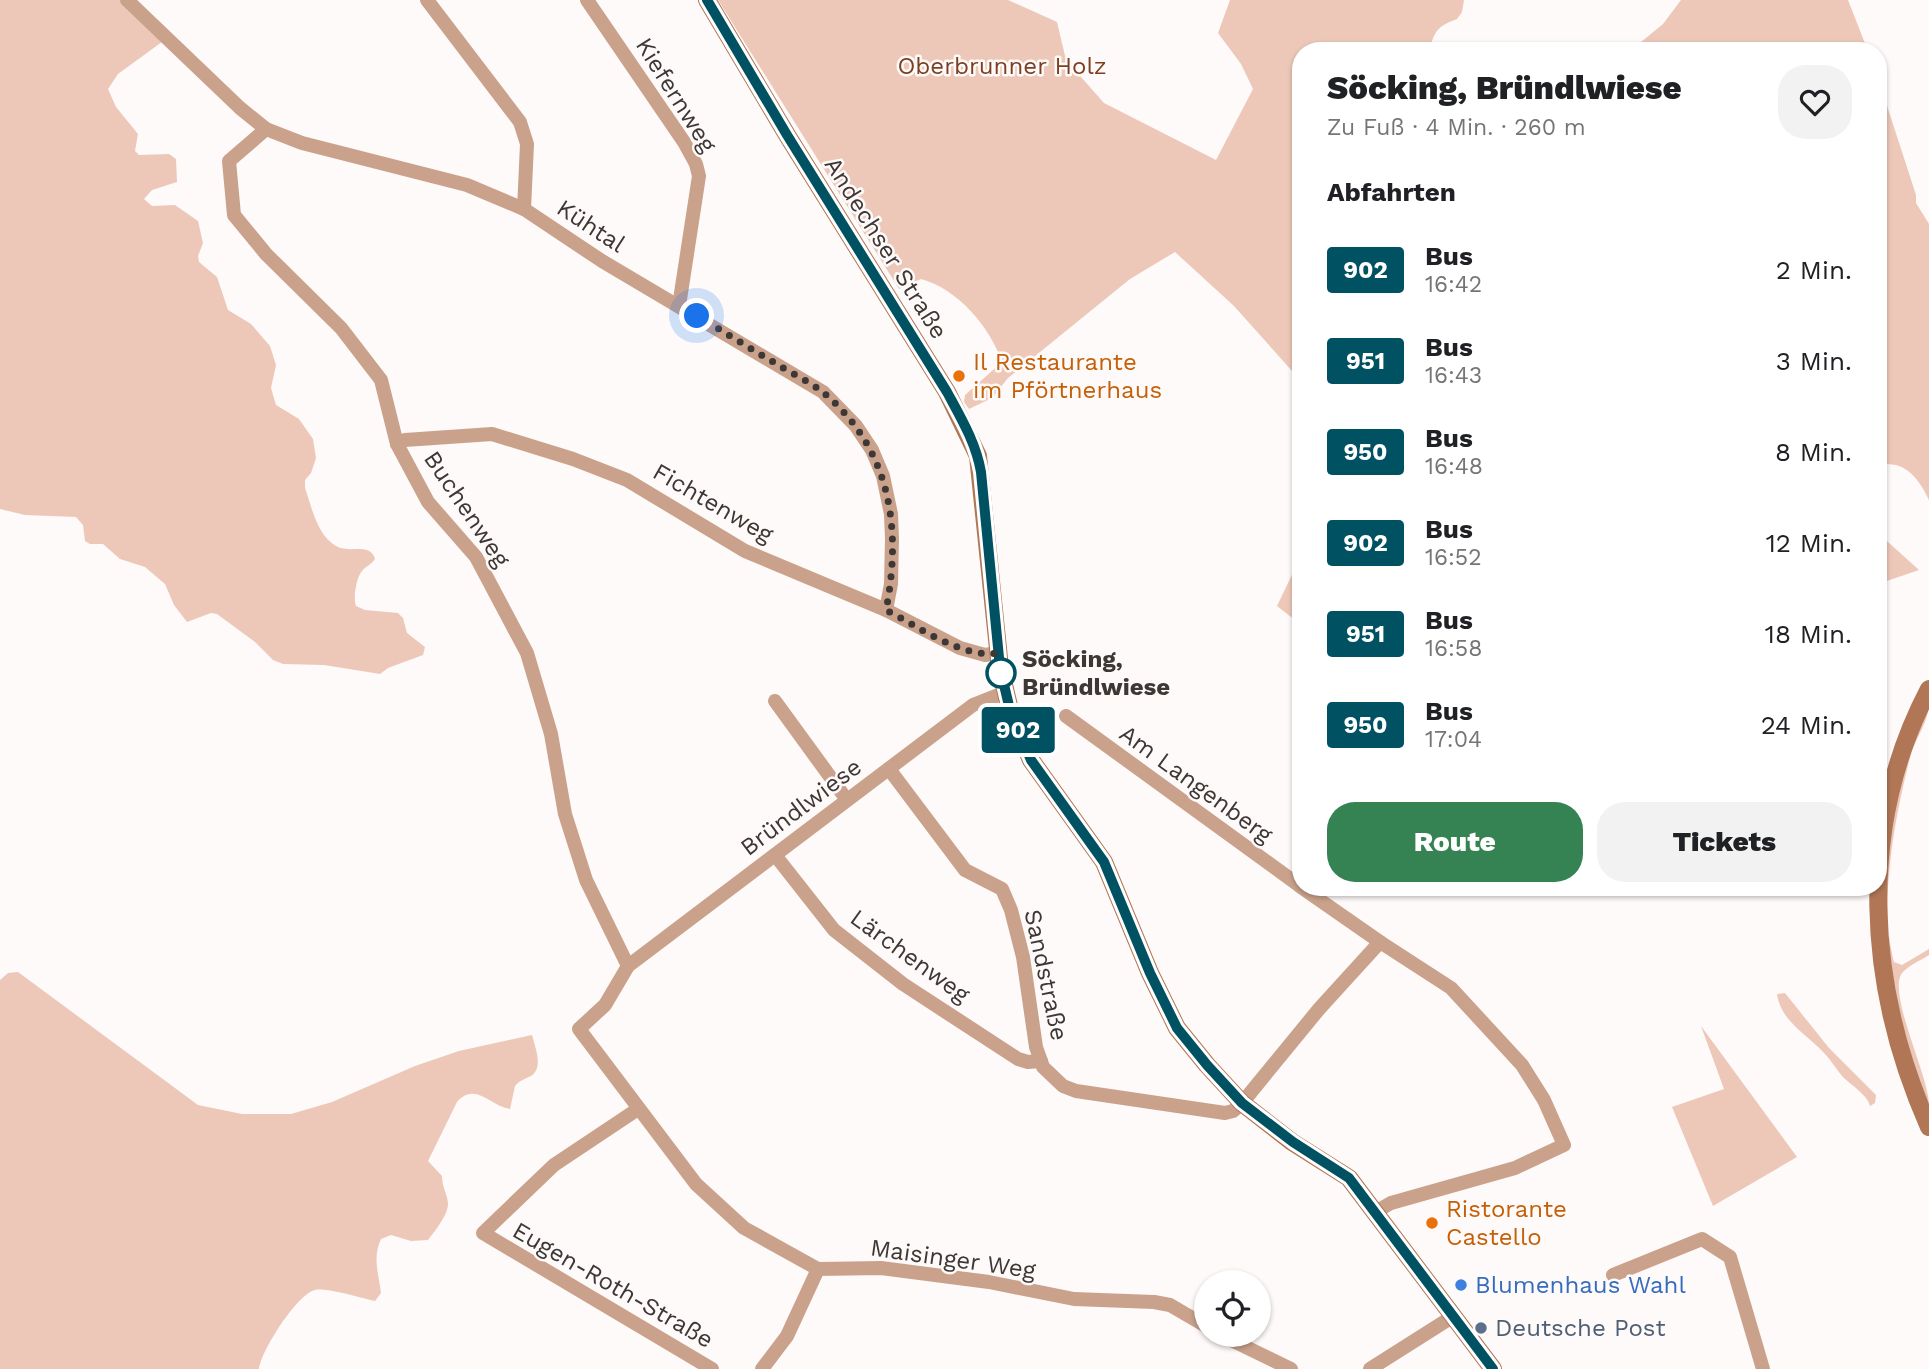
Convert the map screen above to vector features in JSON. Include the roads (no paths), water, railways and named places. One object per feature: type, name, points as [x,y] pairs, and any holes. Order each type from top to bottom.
[{"type":"street","name":"Kühtal","points":[[127,0],[240,108],[266,129],[302,143],[467,185],[524,209],[602,261],[823,392],[842,409],[872,450],[883,476],[891,514],[891,584],[886,610]]},
{"type":"street","points":[[427,0],[520,122],[527,144],[524,209]]},
{"type":"street","name":"Kiefernweg","points":[[587,0],[684,142],[696,164],[699,176],[679,306]]},
{"type":"street","name":"Andechser Straße","points":[[707,0],[965,426],[978,456],[998,653],[1010,710],[1031,760],[1104,862],[1150,973],[1177,1028],[1242,1103],[1293,1142],[1349,1178],[1493,1369]]},
{"type":"street","name":"Buchenweg","points":[[266,129],[229,161],[234,215],[266,254],[341,328],[381,380],[397,444],[428,502],[476,557],[527,653],[551,734],[565,814],[586,880],[628,966]]},
{"type":"street","name":"Fichtenweg","points":[[397,444],[405,440],[492,434],[573,459],[627,480],[745,551],[886,610],[968,651],[985,655],[998,653]]},
{"type":"street","points":[[1887,800],[1905,740],[1929,689]]},
{"type":"street","name":"Bründlwiese","points":[[628,966],[973,705],[1006,692]]},
{"type":"street","points":[[775,701],[847,800]]},
{"type":"street","name":"Am Langenberg","points":[[1066,716],[1292,880]]},
{"type":"street","name":"Sandstraße","points":[[889,769],[965,870],[1002,889],[1011,910],[1023,957],[1034,1013],[1036,1047],[1041,1061],[1053,1079],[1076,1091],[1225,1113],[1233,1111],[1242,1103]]},
{"type":"street","name":"Lärchenweg","points":[[775,855],[834,930],[877,964],[1018,1059],[1028,1062],[1041,1061]]},
{"type":"street","name":"Am Langenberg","points":[[1314,896],[1451,988],[1522,1065],[1544,1100],[1564,1145],[1515,1168],[1391,1203],[1375,1212]]},
{"type":"street","points":[[1879,896],[1881,966],[1889,1007],[1916,1096],[1929,1127]]},
{"type":"street","points":[[1242,1103],[1319,1009],[1380,942]]},
{"type":"street","name":"Maisinger Weg","points":[[628,966],[605,1005],[579,1029],[696,1184],[744,1228],[818,1269],[880,1268],[989,1282],[1074,1299],[1162,1304],[1194,1318]]},
{"type":"street","name":"Eugen-Roth-Straße","points":[[638,1109],[554,1165],[483,1233],[712,1369]]},
{"type":"street","points":[[1613,1275],[1702,1239],[1730,1256],[1763,1369]]},
{"type":"street","points":[[762,1369],[787,1336],[818,1269]]},
{"type":"street","points":[[1370,1369],[1452,1317]]},
{"type":"street","points":[[1246,1347],[1291,1369]]},
{"type":"place","name":"Il Restaurante im Pförtnerhaus","points":[[959,376]]},
{"type":"place","name":"Söcking, Bründlwiese","points":[[1001,673]]},
{"type":"place","name":"Ristorante Castello","points":[[1432,1223]]},
{"type":"place","name":"Blumenhaus Wahl","points":[[1461,1285]]},
{"type":"place","name":"Deutsche Post","points":[[1481,1328]]},
{"type":"park label","name":"Oberbrunner Holz","points":[[1002,66]]}]
